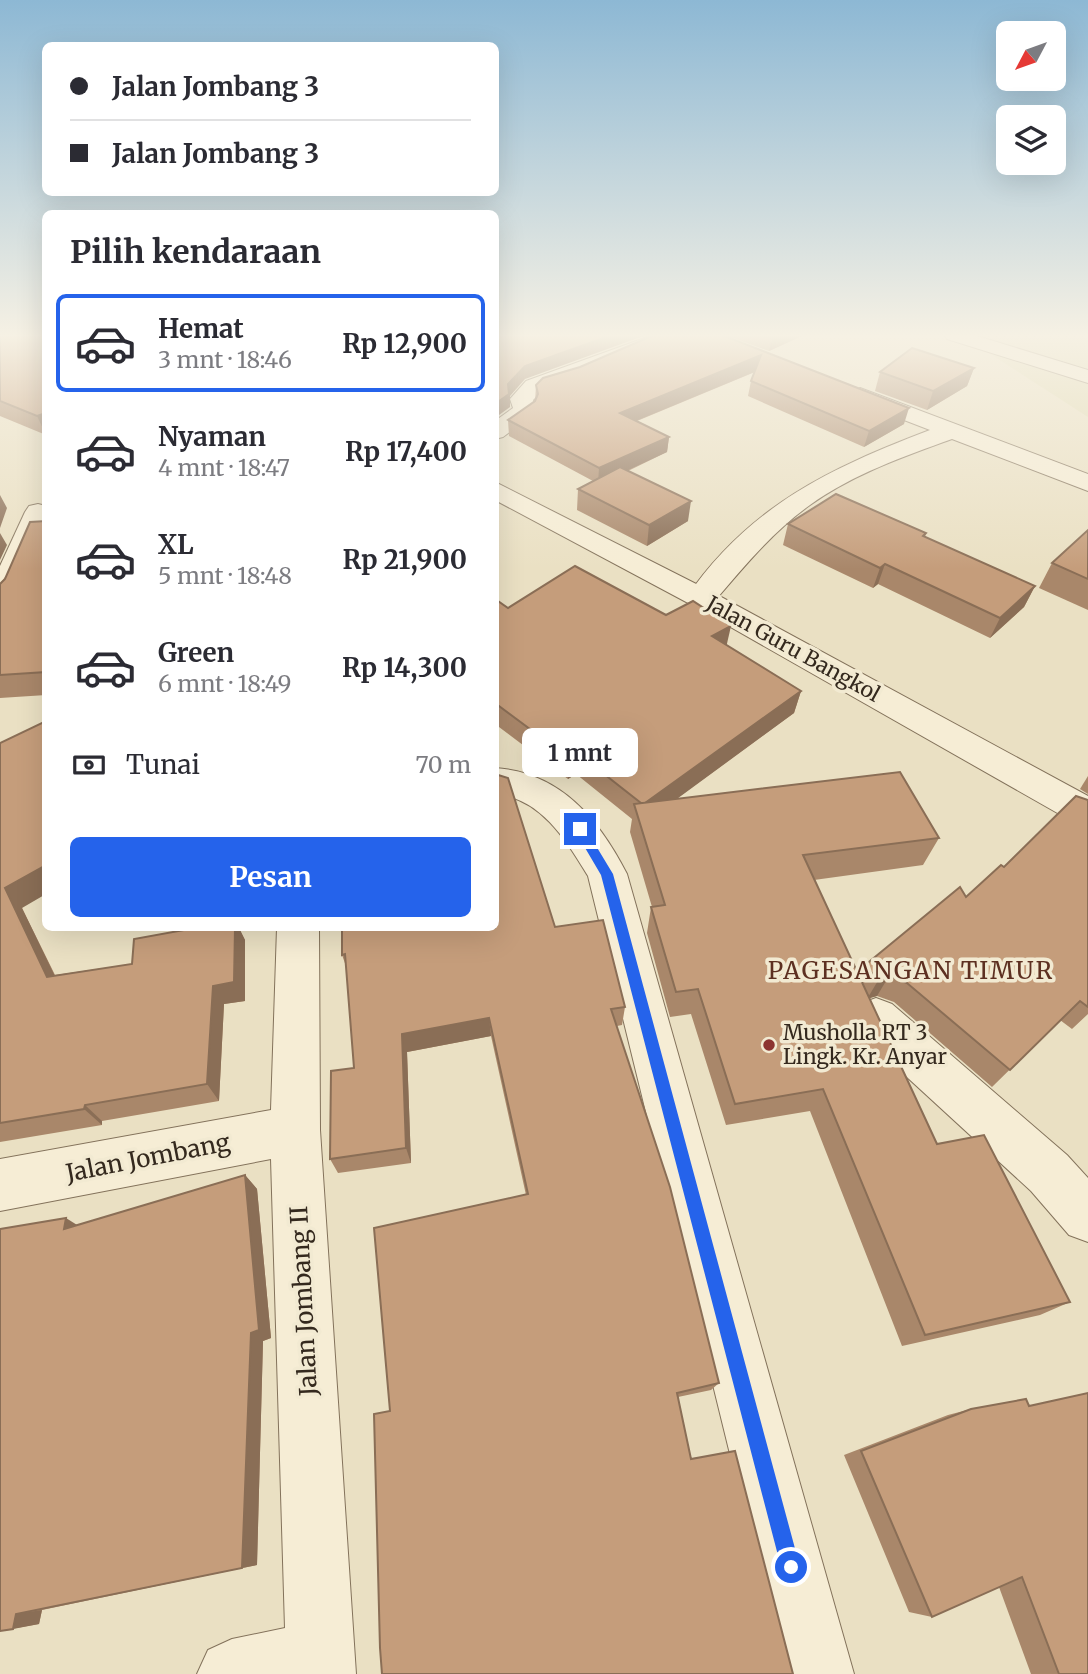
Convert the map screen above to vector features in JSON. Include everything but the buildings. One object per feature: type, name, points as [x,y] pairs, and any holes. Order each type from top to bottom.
[{"type":"street","points":[[908,413],[1088,483]]},
{"type":"street","points":[[701,598],[739,553],[803,498],[858,467],[953,430]]},
{"type":"street","name":"Jalan Guru Bangkol","points":[[499,492],[701,598],[1088,813]]},
{"type":"street","points":[[0,599],[38,512]]},
{"type":"street","points":[[499,781],[512,780],[527,785],[549,799],[580,829],[607,874],[819,1674]]},
{"type":"street","name":"Jalan Jombang II","points":[[298,931],[295,1130],[321,1664]]},
{"type":"street","points":[[876,1019],[1069,1175],[1088,1216]]},
{"type":"street","name":"Jalan Jombang","points":[[0,1185],[295,1130]]},
{"type":"street","points":[[232,1674],[321,1664]]},
{"type":"place","name":"Musholla RT 3 Lingk. Kr. Anyar","points":[[769,1045]]},
{"type":"district","name":"PAGESANGAN TIMUR","points":[[911,971]]},
{"type":"route","points":[[580,829],[607,874],[791,1567]]}]
